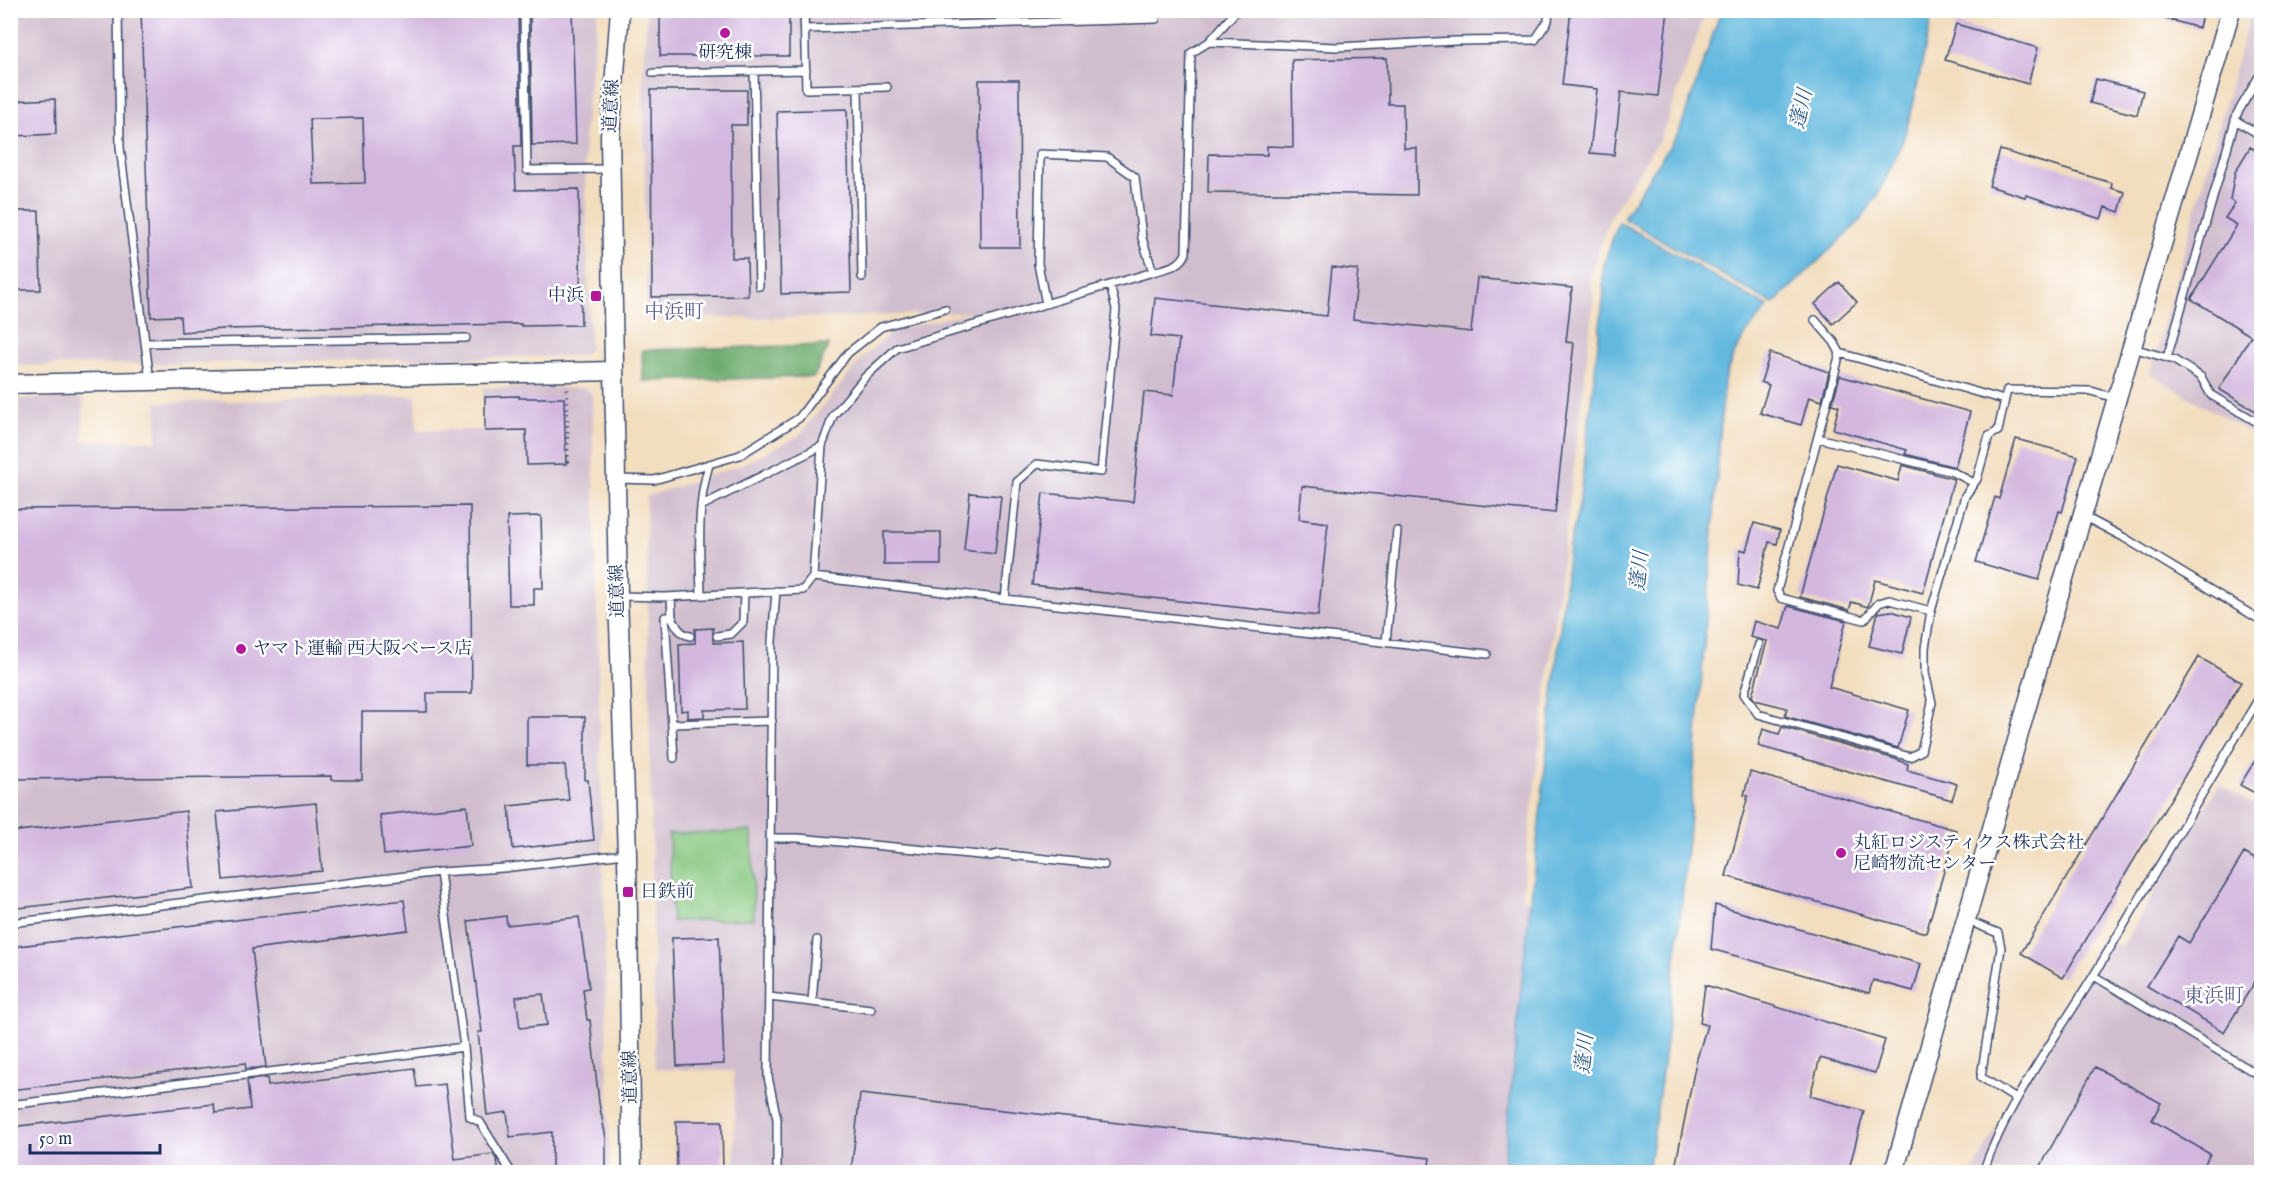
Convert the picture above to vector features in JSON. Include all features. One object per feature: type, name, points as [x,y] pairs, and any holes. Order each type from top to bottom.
[{"type":"street","name":"道意線","points":[[620,10],[610,136],[632,1173]]},
{"type":"street","points":[[1894,1173],[2231,10]]},
{"type":"street","points":[[10,384],[614,371]]},
{"type":"lane","points":[[118,10],[120,147],[150,381]]},
{"type":"lane","points":[[524,10],[527,170],[611,169]]},
{"type":"lane","points":[[804,10],[806,89],[887,87]]},
{"type":"lane","points":[[805,29],[1156,19],[1156,10]]},
{"type":"lane","points":[[618,596],[671,597],[803,590],[813,577],[822,446],[833,416],[865,377],[897,348],[1180,264],[1186,253],[1191,53],[1209,42],[1237,10]]},
{"type":"lane","points":[[1209,42],[1337,47],[1535,40],[1548,21],[1549,10]]},
{"type":"lane","points":[[653,73],[806,70]]},
{"type":"lane","points":[[754,71],[759,286]]},
{"type":"lane","points":[[2167,358],[2235,120],[2261,73]]},
{"type":"lane","points":[[858,88],[862,277]]},
{"type":"lane","points":[[2235,120],[2262,136]]},
{"type":"lane","points":[[1046,304],[1038,264],[1040,154],[1107,157],[1135,177],[1142,238],[1153,272]]},
{"type":"lane","points":[[1005,599],[1017,482],[1037,464],[1101,472],[1116,309],[1110,285]]},
{"type":"lane","points":[[616,479],[654,480],[740,455],[799,418],[848,353],[881,327],[945,309]]},
{"type":"lane","points":[[1815,320],[1834,342],[1840,353],[1778,591],[1781,598],[1864,620],[1879,603],[1889,600],[1931,611]]},
{"type":"lane","points":[[145,343],[466,338]]},
{"type":"lane","points":[[2133,348],[2167,358],[2201,377],[2211,395],[2262,425]]},
{"type":"lane","points":[[1840,353],[2004,400]]},
{"type":"lane","points":[[1759,644],[1744,694],[1758,714],[1910,757],[1921,751],[1932,703],[1925,673],[1925,648],[1931,611],[1965,496],[1974,483],[1989,436],[1998,431],[2007,390],[2091,391],[2118,398]]},
{"type":"lane","points":[[1818,438],[1953,472],[1974,483]]},
{"type":"lane","points":[[701,506],[822,446]]},
{"type":"lane","points":[[701,595],[701,506],[708,465]]},
{"type":"lane","points":[[2083,516],[2123,537],[2262,621]]},
{"type":"lane","points":[[1386,642],[1397,531]]},
{"type":"lane","points":[[813,577],[1486,654]]},
{"type":"lane","points":[[776,591],[772,641],[768,1077],[777,1119],[777,1173]]},
{"type":"lane","points":[[717,636],[731,634],[744,622],[744,593]]},
{"type":"lane","points":[[671,597],[672,617],[677,628],[690,636]]},
{"type":"lane","points":[[672,617],[665,617],[674,758]]},
{"type":"lane","points":[[1983,1173],[1993,1145],[2016,1099],[2094,976],[2262,693]]},
{"type":"lane","points":[[672,724],[772,721]]},
{"type":"lane","points":[[770,838],[798,838],[990,856],[1000,854],[1104,865]]},
{"type":"lane","points":[[10,923],[440,872],[503,868],[627,854]]},
{"type":"lane","points":[[440,872],[464,1047],[470,1117],[480,1122],[511,1173]]},
{"type":"lane","points":[[1966,920],[1998,933],[2001,948],[1981,1077],[2016,1099]]},
{"type":"lane","points":[[812,1001],[818,940]]},
{"type":"lane","points":[[2094,976],[2262,1077]]},
{"type":"lane","points":[[769,997],[871,1009]]},
{"type":"lane","points":[[10,1105],[464,1047]]},
{"type":"path","points":[[567,385],[568,466]]},
{"type":"shaded area","points":[[10,11],[598,11],[584,132],[590,349],[582,356],[11,366]]},
{"type":"shaded area","points":[[647,11],[1706,11],[1662,135],[1610,217],[1590,276],[1594,299],[1521,899],[1531,899],[1503,1172],[735,1172],[734,1071],[655,1069],[646,497],[741,465],[799,436],[863,357],[895,330],[973,312],[837,317],[647,319],[643,72]]},
{"type":"shaded area","points":[[2251,11],[2261,11],[2261,439],[2150,374]]},
{"type":"shaded area","points":[[483,388],[585,388],[592,394],[610,1172],[11,1172],[10,399],[83,398],[83,441],[157,441],[157,403],[416,396],[417,430],[484,430]]},
{"type":"shaded area","points":[[2219,784],[2261,809],[2261,1172],[1973,1172],[2040,1045],[2102,938],[2122,947]]},
{"type":"green space","points":[[829,345],[814,377],[643,381],[642,350]]},
{"type":"green space","points":[[752,831],[754,919],[672,921],[669,834]]},
{"type":"water","name":"蓬川","points":[[1721,11],[1933,11],[1913,106],[1903,140],[1879,193],[1859,222],[1773,304],[1623,218],[1680,130]]},
{"type":"water","name":"蓬川","points":[[1619,222],[1768,307],[1742,341],[1724,381],[1694,777],[1674,975],[1648,1172],[1503,1172],[1569,547],[1579,506],[1604,291],[1604,264]]},
{"type":"building","points":[[141,10],[518,10],[521,146],[514,146],[516,190],[579,189],[581,325],[337,327],[181,332],[180,316],[151,317]],"holes":[[[363,118],[365,183],[313,184],[310,119]]]},
{"type":"building","points":[[530,10],[572,10],[576,144],[532,145]]},
{"type":"building","name":"研究棟","points":[[660,10],[789,10],[789,56],[660,56]]},
{"type":"building","points":[[1571,10],[1668,10],[1658,96],[1621,92],[1614,155],[1590,153],[1597,89],[1562,85]]},
{"type":"building","points":[[2153,10],[2203,10],[2199,28],[2153,15]]},
{"type":"building","points":[[1956,24],[2038,48],[2028,84],[1945,60]]},
{"type":"building","points":[[1387,58],[1388,104],[1403,104],[1404,148],[1417,148],[1417,195],[1208,192],[1209,154],[1267,155],[1267,146],[1293,147],[1292,60]]},
{"type":"building","points":[[2096,79],[2143,91],[2137,115],[2090,103]]},
{"type":"building","points":[[979,80],[1019,80],[1020,247],[980,247]]},
{"type":"building","points":[[651,90],[747,90],[747,125],[731,125],[732,258],[747,258],[748,296],[652,297]]},
{"type":"building","points":[[55,99],[56,134],[16,136],[16,130],[10,130],[10,101]]},
{"type":"building","points":[[847,109],[851,292],[781,294],[777,111]]},
{"type":"building","points":[[2250,147],[2262,154],[2262,415],[2219,389],[2251,336],[2191,299],[2237,225],[2225,218],[2235,203],[2230,200],[2235,172]]},
{"type":"building","points":[[2000,150],[2112,183],[2111,188],[2125,192],[2119,212],[2105,207],[2101,219],[2026,195],[2025,197],[1989,186]]},
{"type":"building","points":[[10,211],[39,211],[41,290],[10,290]]},
{"type":"building","points":[[1332,267],[1358,270],[1353,319],[1471,332],[1477,278],[1572,288],[1566,342],[1574,343],[1555,513],[1302,486],[1299,519],[1328,523],[1318,616],[1032,585],[1043,493],[1133,502],[1144,392],[1173,395],[1179,339],[1151,336],[1155,298],[1327,316]]},
{"type":"building","points":[[1839,282],[1857,302],[1833,324],[1815,304]]},
{"type":"building","points":[[1770,353],[1829,372],[1822,401],[1809,397],[1801,425],[1760,413],[1769,385],[1761,382]]},
{"type":"building","points":[[1840,376],[1970,412],[1955,467],[1905,454],[1907,450],[1833,429],[1839,406],[1832,404]]},
{"type":"building","points":[[519,396],[519,398],[564,398],[566,464],[527,465],[526,430],[485,431],[485,397]]},
{"type":"building","points":[[2016,439],[2078,456],[2039,580],[1976,562],[1995,497],[1999,499]]},
{"type":"building","points":[[1837,464],[1898,481],[1902,465],[1954,479],[1923,593],[1875,580],[1868,607],[1852,602],[1849,610],[1800,597]]},
{"type":"building","points":[[970,493],[1001,496],[995,554],[964,550]]},
{"type":"building","name":"ヤマト運輸 西大阪ベース店","points":[[470,506],[472,693],[427,693],[427,712],[362,712],[362,780],[331,780],[331,776],[10,779],[10,509]]},
{"type":"building","points":[[541,516],[543,588],[534,588],[534,605],[509,605],[507,517]]},
{"type":"building","points":[[1754,523],[1780,530],[1777,544],[1769,542],[1757,590],[1738,585],[1740,549],[1746,551]]},
{"type":"building","points":[[884,532],[941,532],[941,565],[884,565]]},
{"type":"building","points":[[1788,606],[1846,621],[1829,687],[1909,710],[1898,748],[1785,716],[1787,708],[1755,700],[1752,696],[1767,641],[1750,637],[1754,621],[1781,629]]},
{"type":"building","points":[[1891,611],[1911,617],[1902,654],[1869,646],[1878,613]]},
{"type":"building","points":[[713,628],[713,643],[743,642],[745,709],[704,710],[704,717],[688,718],[688,710],[681,711],[679,644],[695,643],[695,629]]},
{"type":"building","points":[[2199,657],[2241,682],[2063,978],[2021,953]]},
{"type":"building","points":[[527,717],[585,717],[585,780],[588,780],[594,840],[513,849],[509,806],[569,800],[565,765],[527,765]]},
{"type":"building","points":[[1782,727],[1895,759],[1908,764],[1907,770],[1957,784],[1952,800],[1758,746],[1763,729],[1779,734]]},
{"type":"building","points":[[2262,749],[2262,797],[2240,785]]},
{"type":"building","name":"丸紅ロジスティクス株式会社 尼崎物流センター","points":[[1750,772],[1956,830],[1926,933],[1726,876],[1748,796],[1744,795]]},
{"type":"building","points":[[316,803],[322,871],[223,880],[217,812]]},
{"type":"building","points":[[467,806],[471,846],[384,855],[380,815]]},
{"type":"building","points":[[186,811],[193,888],[10,909],[10,832]]},
{"type":"building","points":[[2244,853],[2262,863],[2262,970],[2224,1032],[2147,986],[2178,936],[2189,943]]},
{"type":"building","points":[[404,900],[408,930],[252,949],[266,1067],[246,1069],[245,1063],[10,1090],[10,947]]},
{"type":"building","points":[[1715,905],[1921,964],[1913,991],[1873,980],[1869,993],[1711,949]]},
{"type":"building","points":[[506,916],[507,925],[579,917],[589,988],[583,989],[587,1020],[590,1020],[599,1103],[606,1138],[606,1173],[552,1173],[552,1132],[510,1137],[507,1112],[487,1115],[478,1032],[482,1032],[468,921]],"holes":[[[543,994],[547,1025],[520,1028],[516,997]]]},
{"type":"building","points":[[719,937],[724,1064],[677,1066],[672,938]]},
{"type":"building","points":[[1705,985],[1885,1040],[1875,1073],[1820,1058],[1810,1096],[1864,1111],[1848,1173],[1674,1173],[1696,1062],[1707,1025],[1700,1023]]},
{"type":"building","points":[[2095,1067],[2161,1103],[2152,1120],[2210,1154],[2200,1173],[2037,1173]]},
{"type":"building","points":[[414,1068],[417,1087],[445,1084],[455,1159],[493,1154],[497,1160],[499,1173],[10,1173],[10,1127],[214,1104],[215,1113],[250,1109],[247,1080],[267,1078],[268,1086]]},
{"type":"building","points":[[860,1094],[1430,1158],[1428,1173],[851,1173]]},
{"type":"building","points":[[676,1121],[722,1121],[723,1173],[677,1173]]},
{"type":"place","name":"研究棟","points":[[725,33]]},
{"type":"place","name":"中浜","points":[[596,296]]},
{"type":"place","name":"ヤマト運輸 西大阪ベース店","points":[[241,649]]},
{"type":"place","name":"丸紅ロジスティクス株式会社 尼崎物流センター","points":[[1841,853]]},
{"type":"place","name":"日鉄前","points":[[628,892]]},
{"type":"district","name":"中浜町","points":[[674,312]]},
{"type":"district","name":"東浜町","points":[[2214,996]]}]
